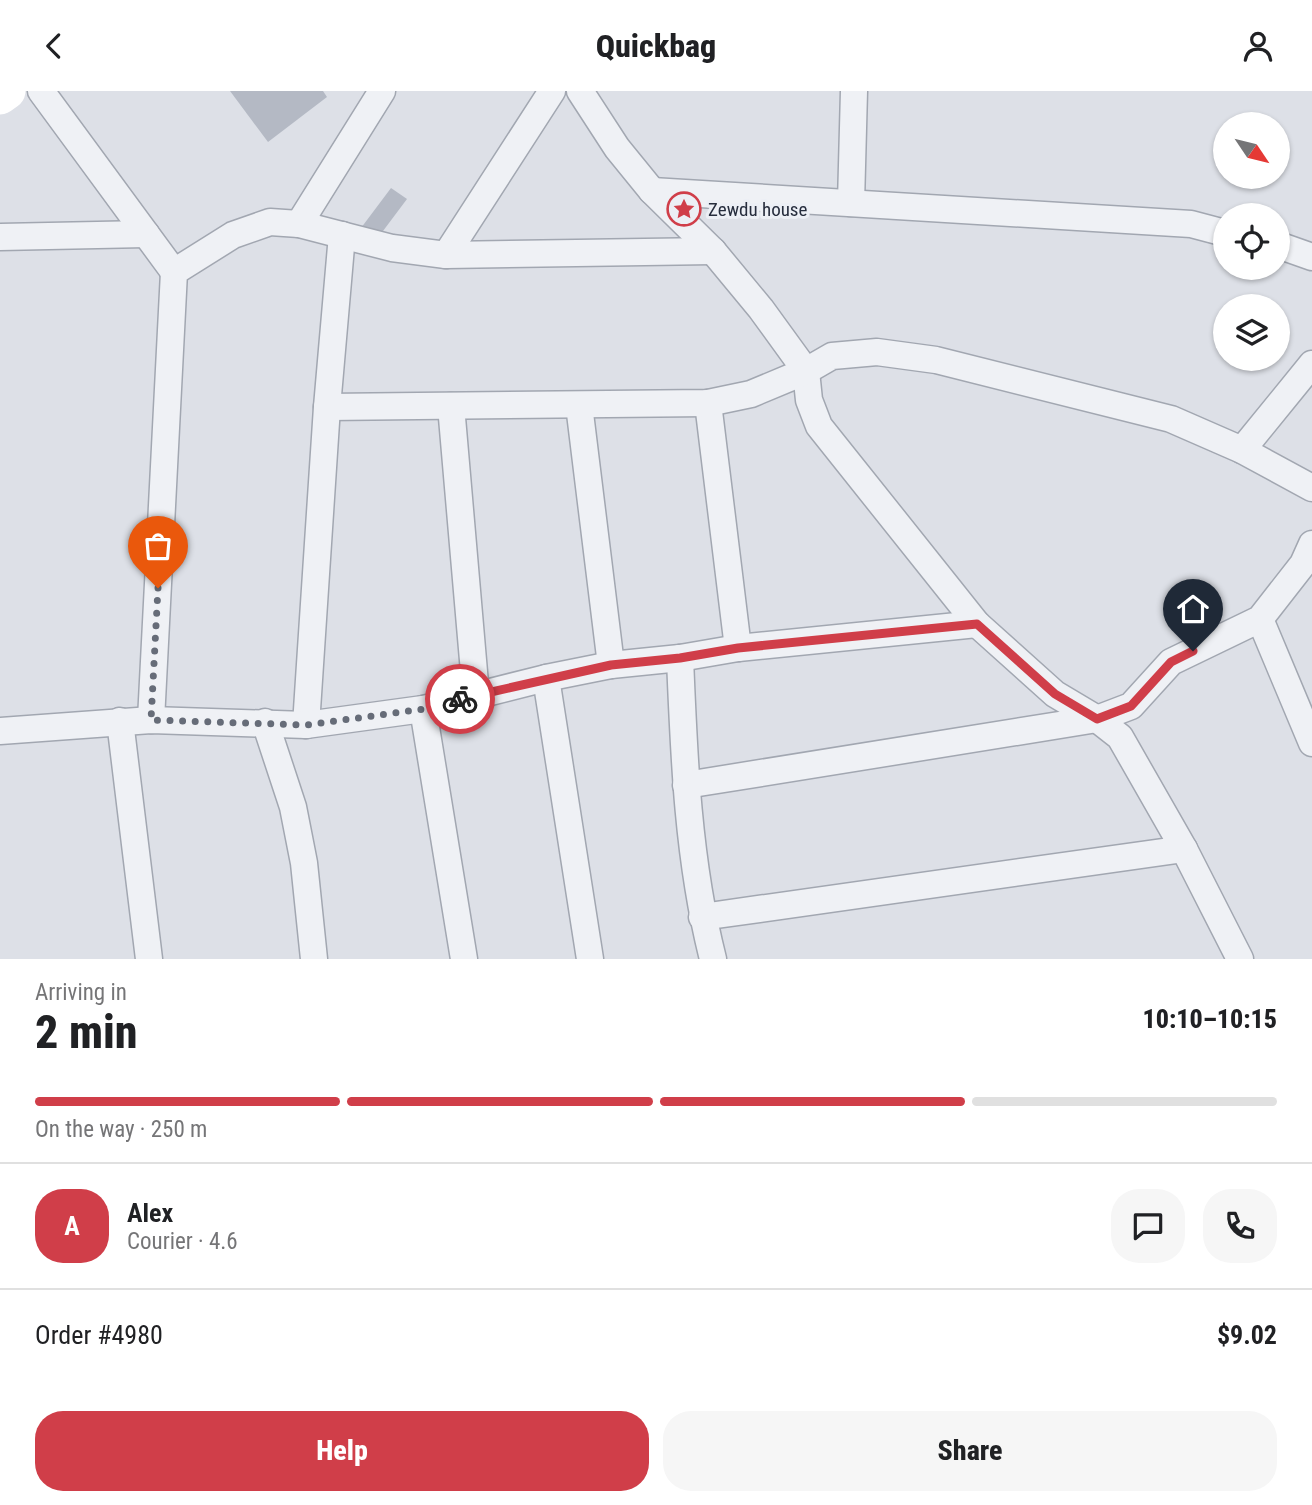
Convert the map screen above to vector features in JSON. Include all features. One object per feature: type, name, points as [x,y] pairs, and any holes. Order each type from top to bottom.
[{"type":"street","points":[[0,96],[7,91]]},
{"type":"street","points":[[41,91],[174,271],[151,720]]},
{"type":"street","points":[[299,224],[382,91]]},
{"type":"street","points":[[446,255],[552,91]]},
{"type":"street","points":[[580,91],[617,148],[652,191],[713,251],[761,309],[806,371],[809,400],[819,426],[977,624],[1055,694],[1097,719],[1120,737],[1184,849],[1240,959]]},
{"type":"street","points":[[851,203],[854,91]]},
{"type":"street","points":[[652,191],[1191,224],[1213,230]]},
{"type":"street","points":[[174,271],[233,235],[270,222],[299,224],[392,248],[446,255],[713,251]]},
{"type":"street","points":[[0,237],[146,234]]},
{"type":"street","points":[[306,725],[327,407],[342,235]]},
{"type":"street","points":[[1290,249],[1312,257]]},
{"type":"street","points":[[327,407],[708,403],[751,394],[806,371],[832,356],[877,352],[936,360],[1171,419],[1242,450],[1312,488]]},
{"type":"street","points":[[1242,450],[1312,364]]},
{"type":"street","points":[[708,403],[738,648]]},
{"type":"street","points":[[579,405],[611,665]]},
{"type":"street","points":[[451,406],[476,695]]},
{"type":"street","points":[[685,785],[1097,719],[1131,706],[1171,662],[1260,619],[1303,563],[1312,544]]},
{"type":"street","points":[[1260,619],[1312,743]]},
{"type":"street","points":[[0,731],[151,720],[306,725],[424,709],[546,678],[611,665],[680,658],[738,648],[977,624]]},
{"type":"street","points":[[680,658],[685,785],[702,916],[713,959]]},
{"type":"street","points":[[546,678],[590,959]]},
{"type":"street","points":[[424,709],[464,959]]},
{"type":"street","points":[[120,721],[149,959]]},
{"type":"street","points":[[265,722],[293,807],[304,863],[314,959]]},
{"type":"street","points":[[702,916],[1184,849]]},
{"type":"building","points":[[230,91],[323,91],[327,97],[268,142]]},
{"type":"building","points":[[391,188],[407,199],[377,239],[361,228]]},
{"type":"way so far","points":[[158,588],[151,720],[306,725],[424,709],[460,699]]},
{"type":"place","name":"Zewdu house","points":[[684,209]]},
{"type":"route","points":[[460,699],[611,665],[680,658],[738,648],[977,624],[1055,694],[1097,719],[1131,706],[1171,662],[1193,651]]}]
